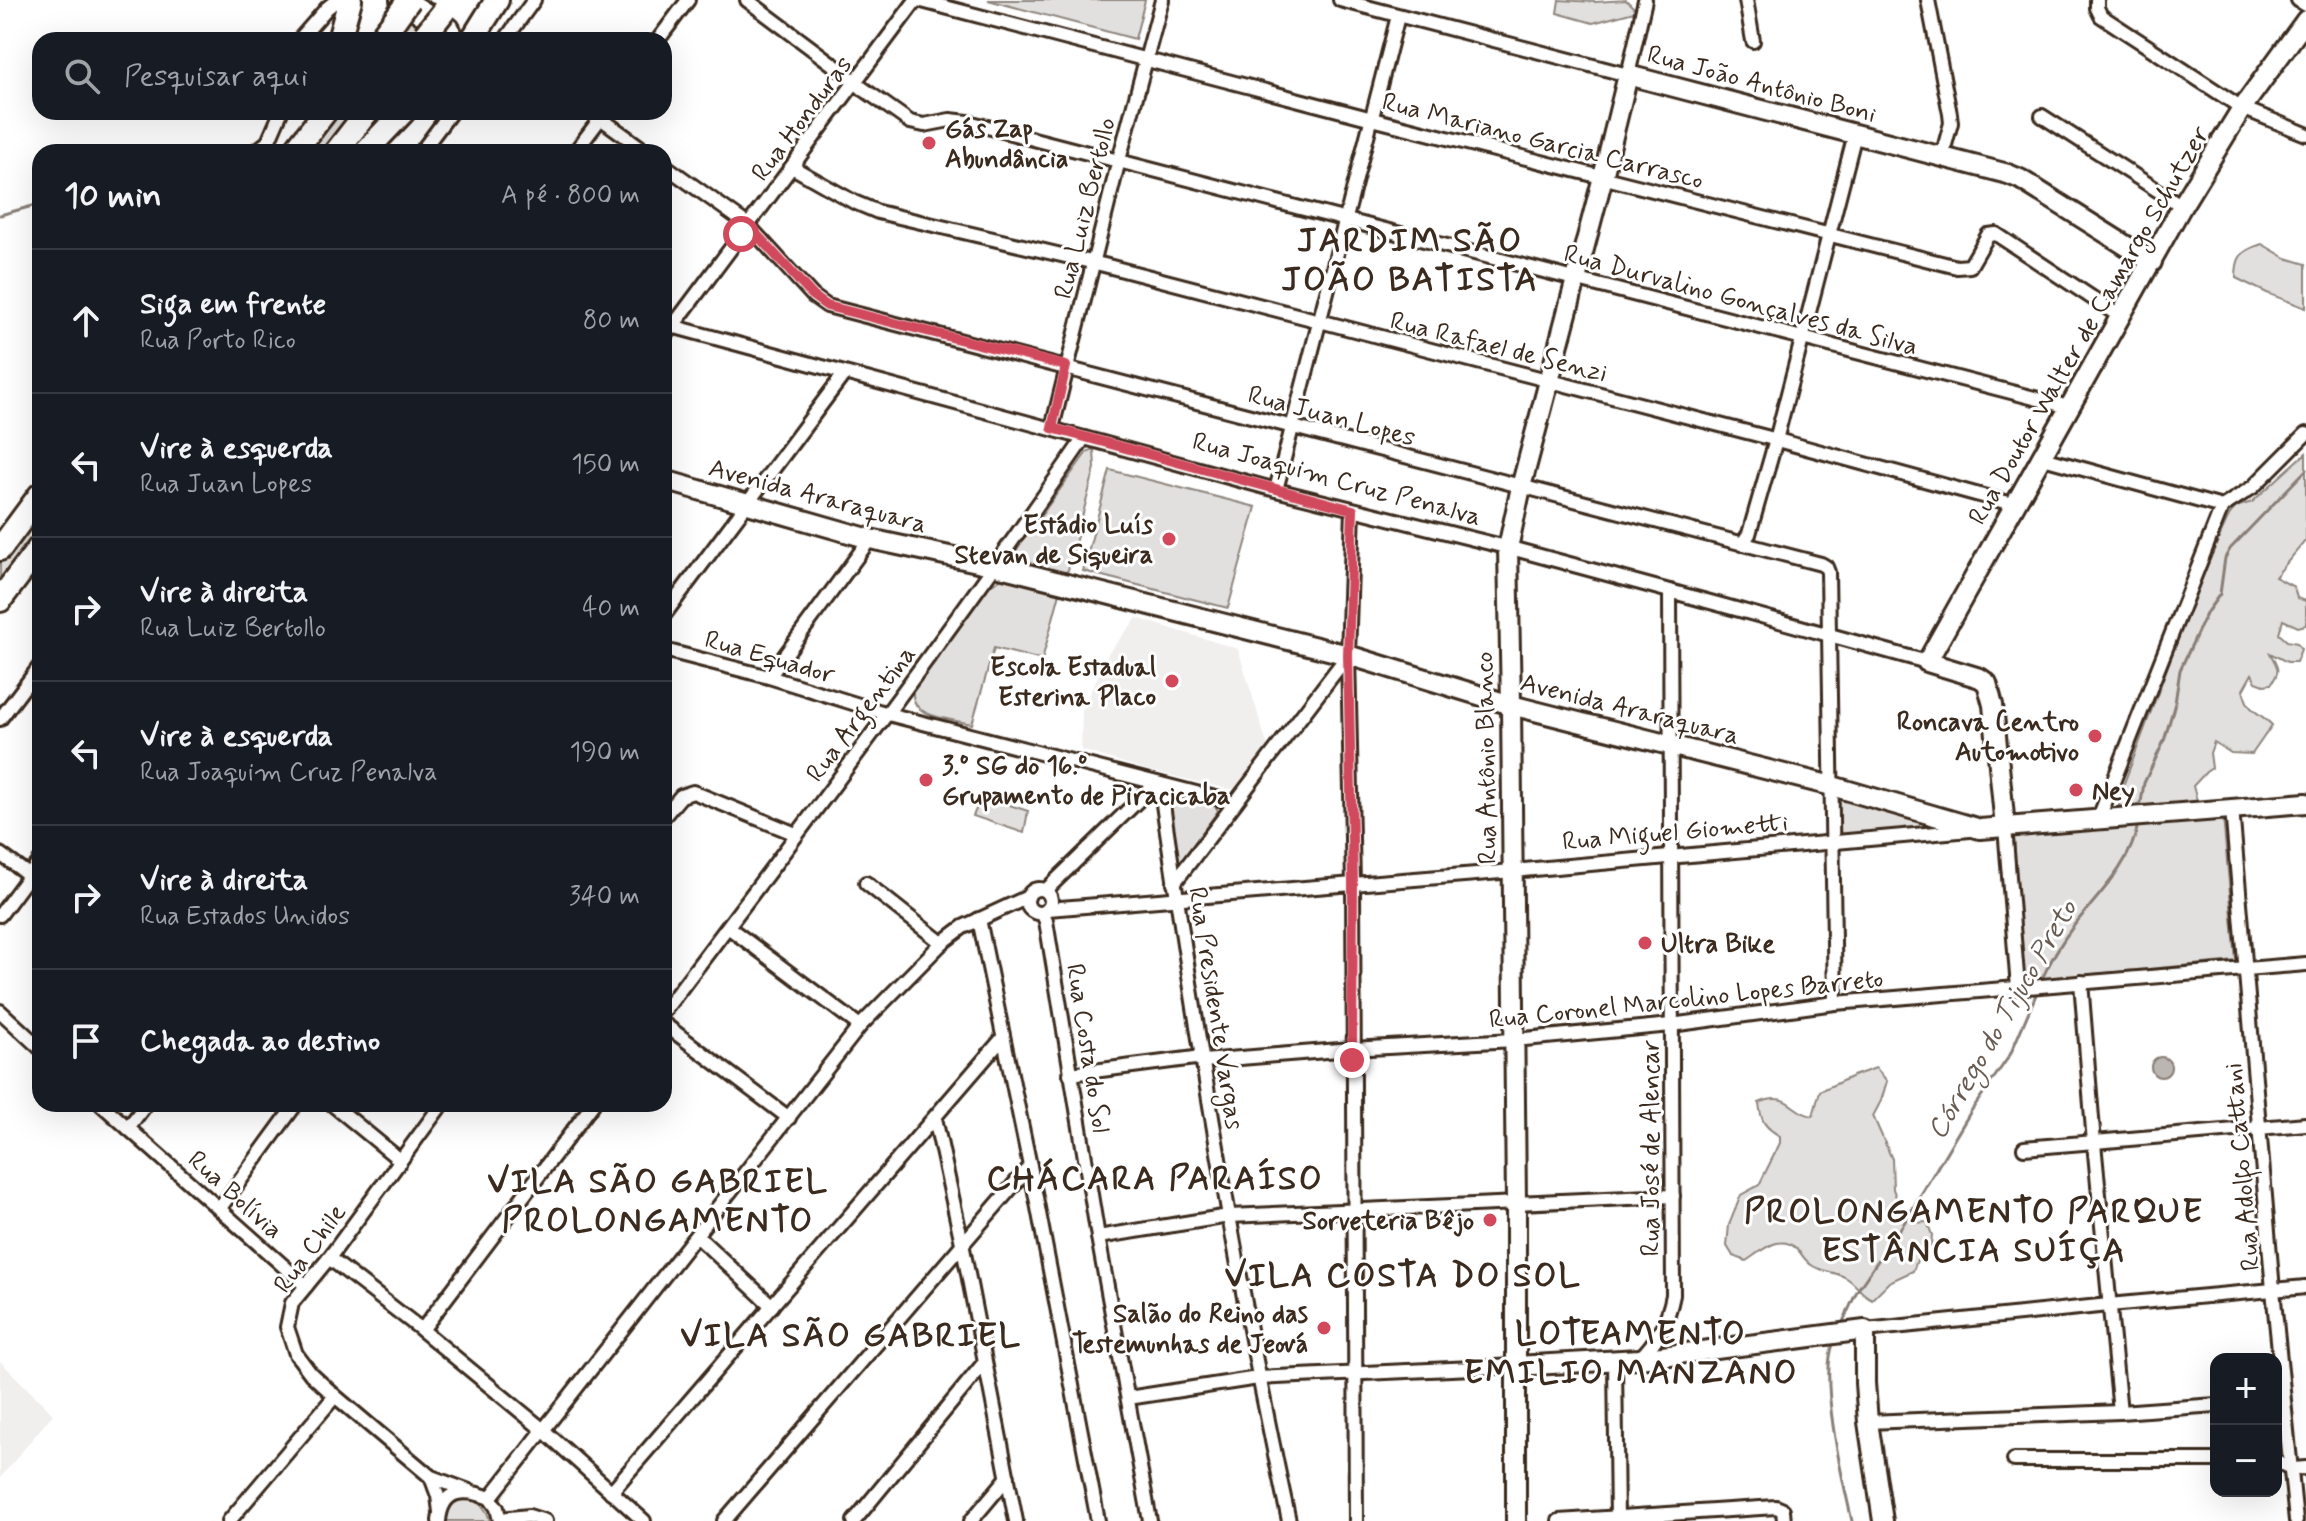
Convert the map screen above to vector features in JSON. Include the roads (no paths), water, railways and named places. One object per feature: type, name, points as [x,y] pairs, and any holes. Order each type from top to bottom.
[{"type":"highway","points":[[341,32],[350,0]]},
{"type":"highway","points":[[384,32],[402,6],[471,27],[492,8]]},
{"type":"highway","points":[[477,32],[492,8]]},
{"type":"highway","points":[[432,32],[449,20]]},
{"type":"highway","points":[[290,144],[302,120]]},
{"type":"highway","points":[[300,144],[319,120]]},
{"type":"highway","points":[[342,144],[361,120]]},
{"type":"highway","points":[[373,144],[395,120]]},
{"type":"highway","points":[[0,549],[32,506]]},
{"type":"highway","points":[[0,600],[32,558]]},
{"type":"street","points":[[306,32],[337,0]]},
{"type":"street","points":[[511,32],[534,0]]},
{"type":"street","points":[[664,32],[688,0]]},
{"type":"street","name":"Rua Durvalino Gonçalves da Silva","points":[[747,0],[916,125],[959,120],[2069,407]]},
{"type":"street","name":"Rua Honduras","points":[[672,320],[748,225],[917,0]]},
{"type":"street","name":"Rua Mariano Garcia Carrasco","points":[[917,0],[1963,268],[1970,266],[1988,235],[1996,234],[2121,317]]},
{"type":"street","name":"Rua Luiz Bertollo","points":[[1052,428],[1162,0]]},
{"type":"street","name":"Rua João Antônio Boni","points":[[1340,0],[2008,174],[2152,262]]},
{"type":"street","points":[[1635,0],[1644,6]]},
{"type":"street","points":[[1746,0],[1753,41]]},
{"type":"street","points":[[1928,0],[1951,123],[1942,156]]},
{"type":"street","points":[[2097,0],[2101,16],[2242,108],[2306,134]]},
{"type":"street","points":[[2298,0],[2306,5]]},
{"type":"street","name":"Rua Antônio Blanco","points":[[1516,1521],[1516,1202],[1508,548],[1644,6]]},
{"type":"street","points":[[1276,490],[1398,16]]},
{"type":"street","name":"Rua Doutor Walter de Camargo Schutzer","points":[[1927,662],[2182,206],[2242,108],[2306,20]]},
{"type":"street","points":[[2042,116],[2182,206]]},
{"type":"street","points":[[265,144],[278,120]]},
{"type":"street","points":[[427,144],[445,120]]},
{"type":"street","points":[[580,144],[595,120]]},
{"type":"street","points":[[607,120],[637,144]]},
{"type":"street","points":[[1742,544],[1749,534],[1776,440],[1855,134]]},
{"type":"street","name":"Rua Rafael de Senzi","points":[[792,167],[878,212],[1093,262],[2016,505]]},
{"type":"street","points":[[672,171],[748,225]]},
{"type":"street","name":"Rua Juan Lopes","points":[[748,225],[813,296],[827,306],[1821,564],[1828,572],[1830,634]]},
{"type":"street","name":"Rua Joaquim Cruz Penalva","points":[[672,326],[1276,490],[1830,634],[1980,678],[1987,683],[1990,692],[2005,827]]},
{"type":"street","points":[[672,604],[844,374]]},
{"type":"street","points":[[2098,820],[2222,507],[2253,487],[2306,434]]},
{"type":"street","name":"Rua Argentina","points":[[672,1000],[888,714],[1084,438]]},
{"type":"street","points":[[2043,458],[2222,507]]},
{"type":"street","name":"Avenida Araraquara","points":[[672,482],[870,539],[996,566],[1348,655],[1511,705],[1832,786],[1980,829]]},
{"type":"street","points":[[1353,510],[1348,655],[1353,883],[1356,1521]]},
{"type":"street","points":[[769,677],[870,539]]},
{"type":"street","name":"Rua José de Alencar","points":[[1639,1359],[1657,1339],[1670,1311],[1673,1295],[1670,591]]},
{"type":"street","points":[[1830,634],[1835,1003]]},
{"type":"street","name":"Rua Equador","points":[[672,652],[769,677],[888,714],[1235,803]]},
{"type":"street","points":[[1174,883],[1348,655]]},
{"type":"street","points":[[0,719],[32,677]]},
{"type":"street","points":[[1045,891],[1158,784]]},
{"type":"street","name":"Rua Presidente Vargas","points":[[1158,784],[1229,1216],[1258,1378],[1289,1521]]},
{"type":"street","points":[[672,807],[681,796],[693,792],[796,834]]},
{"type":"street","name":"Rua Miguel Giometti","points":[[997,912],[1041,911],[2306,803]]},
{"type":"street","name":"Rua Adolfo Cattani","points":[[2232,809],[2277,1353]]},
{"type":"street","points":[[2005,827],[2021,987]]},
{"type":"street","points":[[0,854],[32,877]]},
{"type":"street","points":[[0,915],[32,882]]},
{"type":"street","points":[[866,883],[942,943]]},
{"type":"street","points":[[1037,889],[1045,891],[1051,901],[1041,911],[1028,906],[1028,897],[1037,889]]},
{"type":"street","name":"Rua Miguel Giometti","points":[[490,1498],[860,1026],[942,943],[963,927],[1028,897]]},
{"type":"street","name":"Rua Costa do Sol","points":[[1041,911],[1046,921],[1098,1237],[1150,1521]]},
{"type":"street","points":[[979,919],[1098,1521]]},
{"type":"street","points":[[728,927],[860,1026]]},
{"type":"street","name":"Rua Coronel Marcolino Lopes Barreto","points":[[1070,1074],[1195,1058],[1203,1061],[1514,1040],[1671,1025],[1835,1003],[2306,964]]},
{"type":"street","points":[[2076,982],[2120,1412]]},
{"type":"street","points":[[0,1011],[32,1041]]},
{"type":"street","points":[[672,1030],[789,1118]]},
{"type":"street","points":[[611,1492],[1002,1039]]},
{"type":"street","name":"Rua Bolívia","points":[[110,1112],[306,1286]]},
{"type":"street","points":[[128,1128],[140,1112]]},
{"type":"street","points":[[220,1208],[290,1112]]},
{"type":"street","points":[[342,1112],[400,1160]]},
{"type":"street","name":"Rua Chile","points":[[436,1112],[329,1258],[292,1303],[287,1327],[296,1354],[311,1374],[431,1477],[490,1498]]},
{"type":"street","points":[[422,1330],[587,1112]]},
{"type":"street","points":[[935,1118],[1016,1521]]},
{"type":"street","points":[[2024,1148],[2306,1124]]},
{"type":"street","points":[[724,1521],[1030,1166]]},
{"type":"street","points":[[1098,1237],[1229,1216],[1673,1196]]},
{"type":"street","points":[[697,1236],[772,1306]]},
{"type":"street","points":[[329,1258],[542,1429],[644,1521]]},
{"type":"street","points":[[1128,1398],[1258,1378],[1639,1359],[1862,1331],[2306,1287]]},
{"type":"street","points":[[1862,1331],[1868,1422],[1883,1521]]},
{"type":"street","points":[[1615,1361],[1617,1519]]},
{"type":"street","points":[[854,1521],[984,1363]]},
{"type":"street","points":[[229,1521],[335,1396]]},
{"type":"street","points":[[1868,1422],[2210,1405]]},
{"type":"street","name":"Rua Adolfo Cattani","points":[[2282,1407],[2299,1468],[2296,1521]]},
{"type":"street","points":[[2014,1460],[2210,1460]]},
{"type":"street","points":[[431,1477],[438,1496],[440,1517]]},
{"type":"street","points":[[971,1521],[1008,1477]]},
{"type":"street","points":[[440,1517],[443,1505],[455,1493],[469,1491]]},
{"type":"street","points":[[490,1498],[500,1520],[529,1516],[545,1521]]},
{"type":"street","points":[[1559,1521],[1776,1507],[1784,1516]]},
{"type":"waterway","points":[[0,215],[32,206]]},
{"type":"waterway","name":"Córrego do Tijuco Preto","points":[[2140,809],[2144,783],[2164,741],[2175,703],[2180,670],[2207,612],[2220,594],[2225,558],[2230,549],[2306,470]]},
{"type":"waterway","name":"Córrego do Tijuco Preto","points":[[2040,983],[2070,931],[2122,865],[2138,824]]},
{"type":"waterway","name":"Córrego do Tijuco Preto","points":[[1842,1324],[1857,1291],[1904,1223],[1971,1111],[2010,1055],[2038,990]]},
{"type":"waterway","name":"Córrego do Tijuco Preto","points":[[1834,1342],[1830,1358],[1830,1403],[1852,1521]]},
{"type":"place","name":"Gás Zap Abundância","points":[[929,143]]},
{"type":"place","name":"Estádio Luís Stevan de Siqueira","points":[[1169,539]]},
{"type":"place","name":"Escola Estadual Esterina Placo","points":[[1172,681]]},
{"type":"place","name":"Roncava Centro Automotivo","points":[[2095,736]]},
{"type":"place","name":"3.º SG do 16.º Grupamento de Piracicaba","points":[[926,780]]},
{"type":"place","name":"Ney","points":[[2076,790]]},
{"type":"place","name":"Ultra Bike","points":[[1645,943]]},
{"type":"place","name":"Sorveteria Bêjo","points":[[1490,1220]]},
{"type":"place","name":"Salão do Reino das Testemunhas de Jeová","points":[[1324,1328]]},
{"type":"district","name":"JARDIM SÃO JOÃO BATISTA","points":[[1410,258]]},
{"type":"district","name":"CHÁCARA PARAÍSO","points":[[1155,1177]]},
{"type":"district","name":"VILA SÃO GABRIEL PROLONGAMENTO","points":[[658,1200]]},
{"type":"district","name":"PROLONGAMENTO PARQUE ESTÂNCIA SUÍÇA","points":[[1974,1230]]},
{"type":"district","name":"VILA COSTA DO SOL","points":[[1403,1274]]},
{"type":"district","name":"VILA SÃO GABRIEL","points":[[851,1334]]},
{"type":"district","name":"LOTEAMENTO EMILIO MANZANO","points":[[1631,1352]]}]
